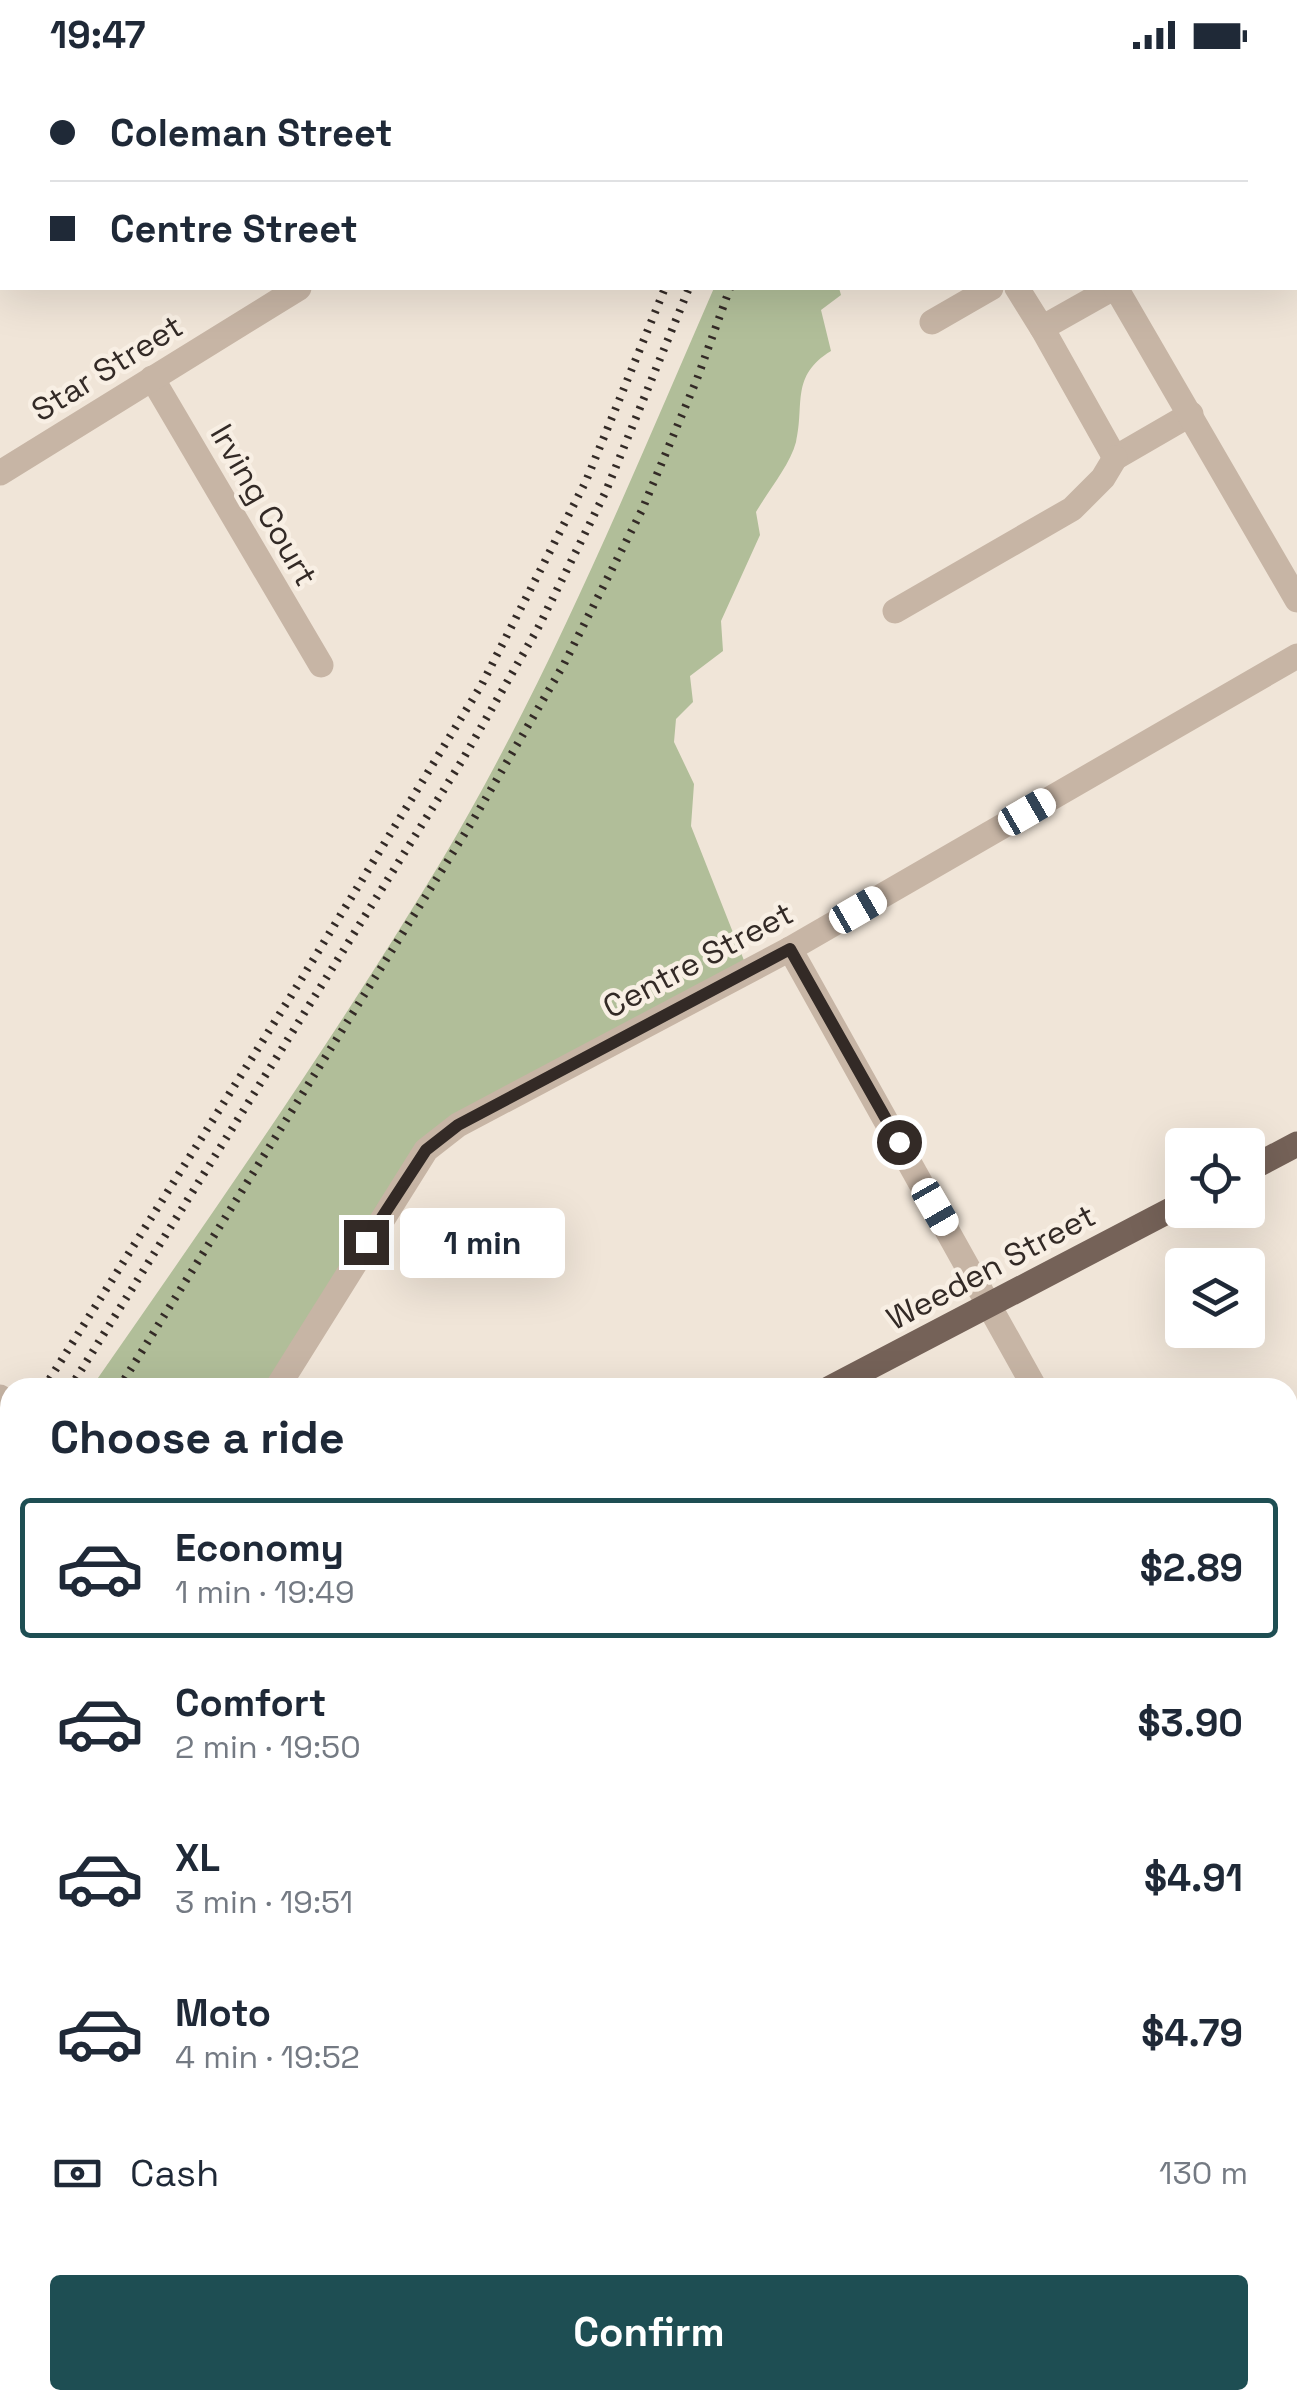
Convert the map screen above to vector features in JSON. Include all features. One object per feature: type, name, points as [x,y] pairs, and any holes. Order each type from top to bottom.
[{"type":"main road","points":[[1265,1161],[1297,1144]]},
{"type":"main road","name":"Weeden Street","points":[[849,1378],[1165,1213]]},
{"type":"street","name":"Star Street","points":[[0,472],[296,290]]},
{"type":"street","points":[[932,322],[988,290]]},
{"type":"street","points":[[1018,290],[1115,458]]},
{"type":"street","points":[[1042,328],[1110,290]]},
{"type":"street","points":[[1115,290],[1297,600]]},
{"type":"street","name":"Irving Court","points":[[152,378],[321,665]]},
{"type":"street","points":[[895,611],[1072,508],[1103,478],[1115,458],[1191,414]]},
{"type":"street","name":"Centre Street","points":[[282,1378],[426,1150],[458,1125],[790,949],[1297,656]]},
{"type":"street","points":[[790,949],[1029,1378]]},
{"type":"green space","points":[[713,290],[840,290],[841,295],[821,310],[831,351],[804,381],[793,451],[756,512],[760,535],[721,621],[723,651],[690,676],[693,702],[676,719],[674,742],[694,784],[691,826],[745,963],[440,1135],[283,1378],[98,1378],[315,1061],[442,860],[518,721],[620,506]]},
{"type":"railway","points":[[50,1378],[482,684],[586,481],[664,290]]},
{"type":"railway","points":[[76,1378],[463,759],[538,628],[606,491],[688,290]]},
{"type":"railway","points":[[125,1378],[472,822],[564,664],[642,510],[729,290]]},
{"type":"route","points":[[366,1242],[426,1150],[458,1125],[790,949],[899,1142]]}]
